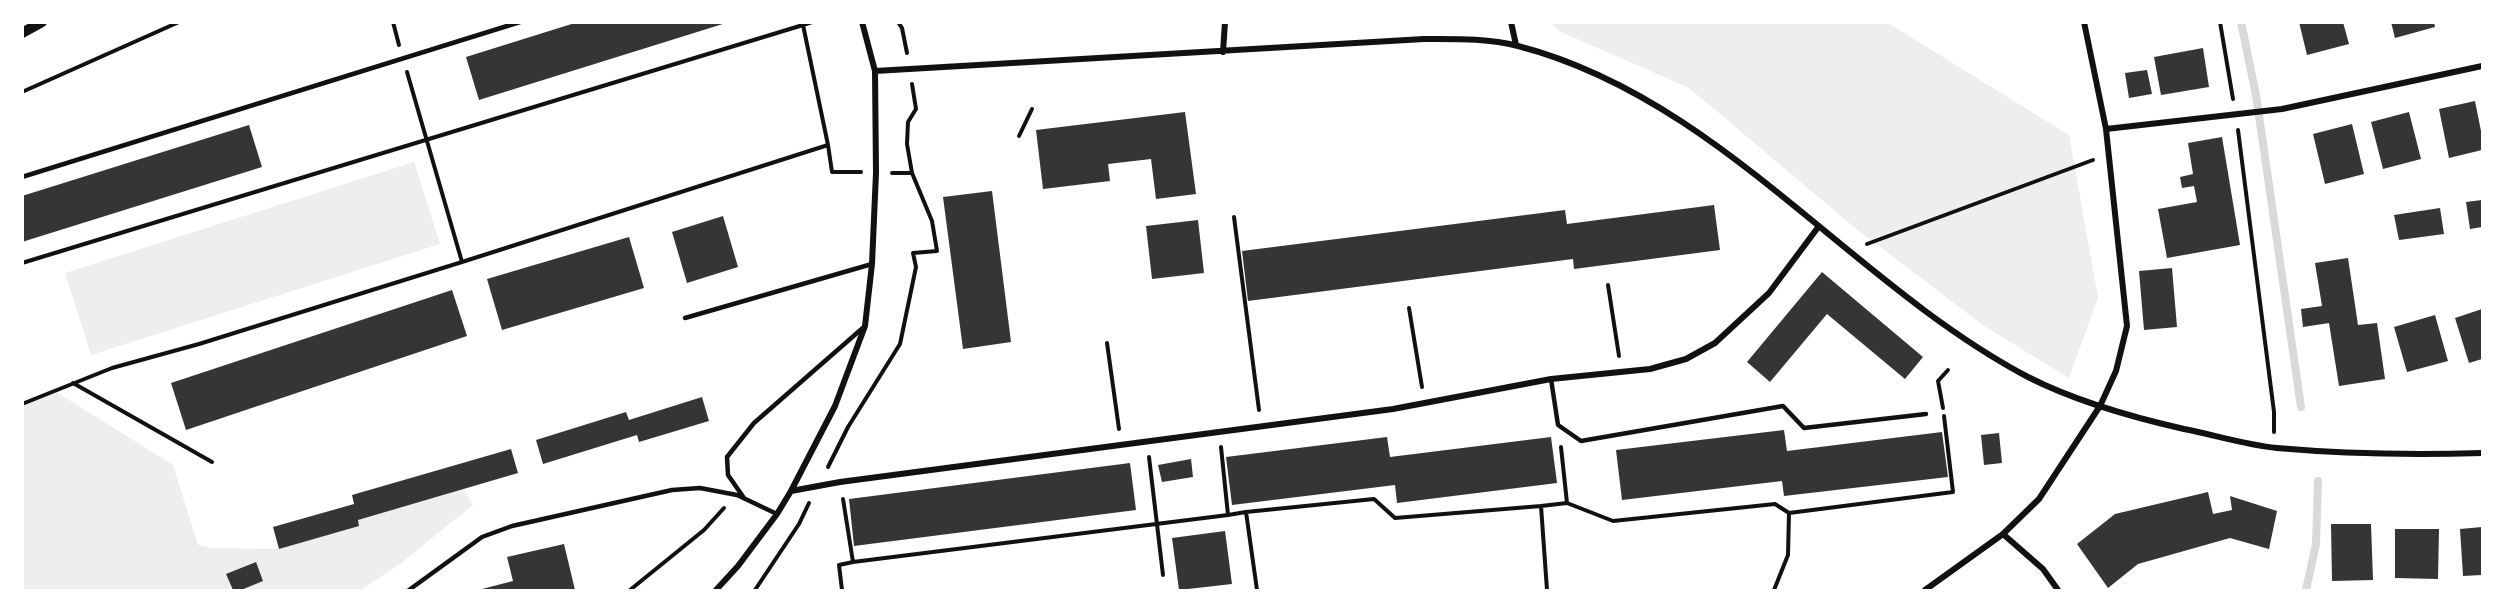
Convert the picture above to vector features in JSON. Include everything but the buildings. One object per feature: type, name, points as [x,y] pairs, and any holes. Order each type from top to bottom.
[{"type":"street","points":[[22,33],[42,22]]},
{"type":"street","points":[[716,591],[777,514],[791,491],[835,406],[865,326],[872,264],[876,173],[875,71],[862,22]]},
{"type":"street","points":[[1223,52],[1225,22]]},
{"type":"street","points":[[1511,22],[1516,45]]},
{"type":"street","points":[[1925,591],[2003,534],[2039,499],[2100,406],[2116,371],[2127,326],[2106,129],[2084,22]]},
{"type":"street","points":[[875,71],[1424,39],[1480,40],[1516,45],[1599,76],[1669,113],[1741,163],[1956,334],[2030,378],[2100,406],[2138,418],[2274,448],[2417,455],[2482,453]]},
{"type":"street","points":[[2106,129],[2282,110],[2482,66]]},
{"type":"street","points":[[791,491],[1425,403],[1551,379],[1650,369],[1686,359],[1715,343],[1769,293],[1820,226]]},
{"type":"street","points":[[2003,534],[2043,569],[2058,591]]},
{"type":"lane","points":[[22,177],[520,22]]},
{"type":"lane","points":[[685,318],[872,264]]},
{"type":"lane","points":[[745,500],[728,475],[727,457],[754,423],[865,326]]},
{"type":"lane","points":[[1551,379],[1558,425],[1581,441],[1783,406],[1804,428],[1926,414]]},
{"type":"lane","points":[[409,591],[482,537],[512,526],[672,490],[700,488],[737,495],[777,514]]},
{"type":"path","points":[[22,92],[179,22]]},
{"type":"path","points":[[393,22],[462,262]]},
{"type":"path","points":[[22,263],[812,22]]},
{"type":"path","points":[[755,591],[799,524],[848,427],[900,344],[916,267],[913,253],[937,251],[932,221],[912,173],[907,144],[908,122],[916,109],[902,28],[898,22]]},
{"type":"path","points":[[2220,22],[2236,116],[2274,412],[2274,448]]},
{"type":"path","points":[[803,25],[832,172],[876,173]]},
{"type":"path","points":[[1019,136],[1032,109]]},
{"type":"path","points":[[22,404],[112,368],[199,344],[828,145]]},
{"type":"path","points":[[1850,250],[2108,154]]},
{"type":"path","points":[[1234,217],[1261,426]]},
{"type":"path","points":[[1608,285],[1622,372]]},
{"type":"path","points":[[1409,308],[1425,403]]},
{"type":"path","points":[[1107,343],[1121,445]]},
{"type":"path","points":[[842,591],[838,565],[853,562],[1228,514],[1374,500],[1395,518],[1567,503],[1613,521],[1775,504],[1789,513],[1953,492],[1938,381],[1948,370]]},
{"type":"path","points":[[73,383],[212,462]]},
{"type":"path","points":[[1926,414],[1943,412]]},
{"type":"path","points":[[1558,425],[1567,503]]},
{"type":"path","points":[[1219,431],[1228,514]]},
{"type":"path","points":[[1148,441],[1163,576]]},
{"type":"path","points":[[630,591],[704,530],[737,495]]},
{"type":"path","points":[[1541,506],[1547,591]]},
{"type":"path","points":[[844,508],[853,562]]},
{"type":"path","points":[[1246,512],[1257,591]]},
{"type":"path","points":[[1774,591],[1788,555],[1789,513]]},
{"type":"shaded area","points":[[1551,23],[1888,23],[2069,135],[2098,298],[2069,378],[1984,326],[1854,227],[1689,88],[1559,31]]},
{"type":"shaded area","points":[[414,162],[440,244],[91,355],[65,273]]},
{"type":"shaded area","points":[[53,390],[173,465],[198,545],[212,548],[279,549],[359,526],[358,520],[464,489],[473,505],[400,564],[361,590],[23,590],[22,404]]},
{"type":"waterway","points":[[2241,22],[2256,95],[2301,407]]},
{"type":"waterway","points":[[2306,590],[2316,544],[2318,481]]}]
